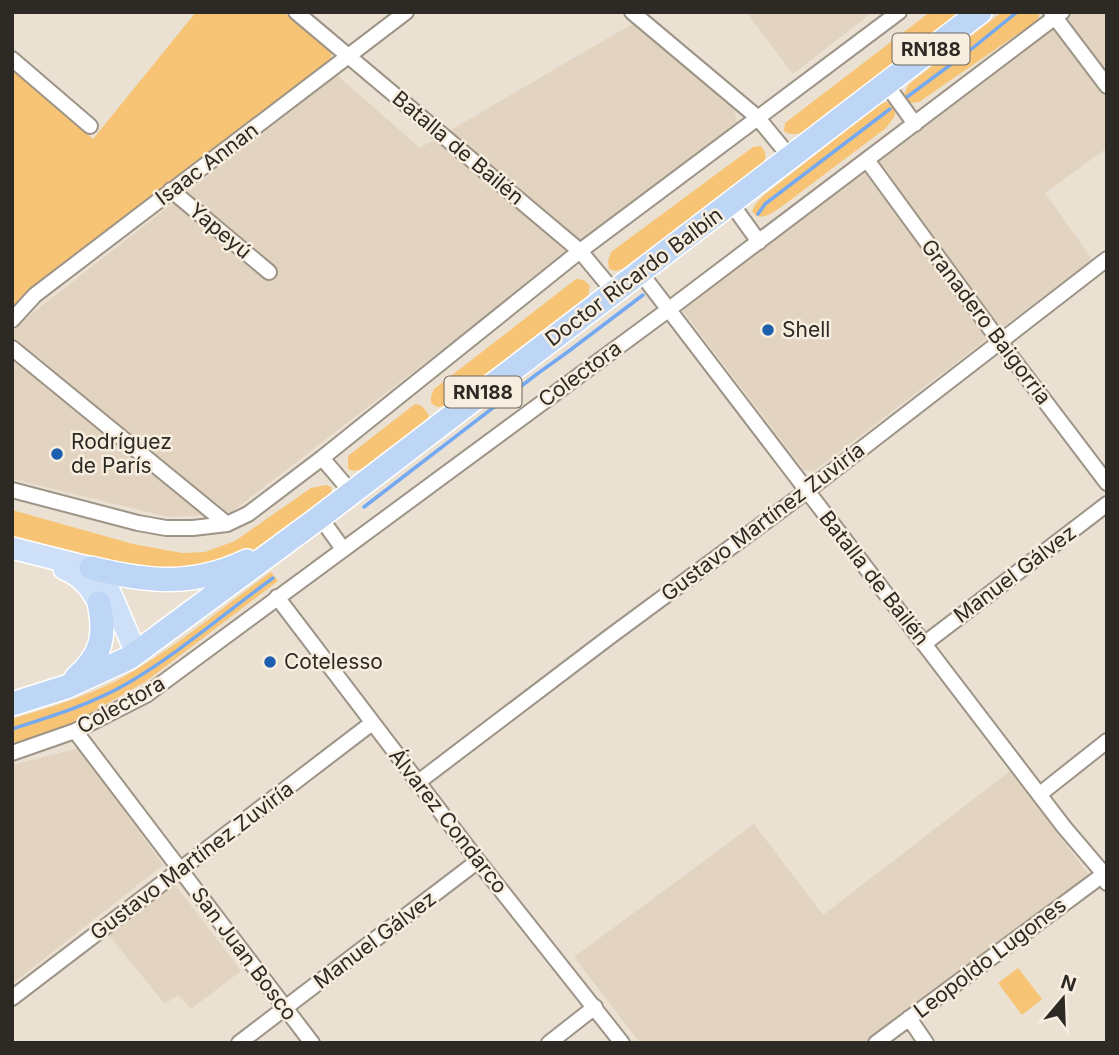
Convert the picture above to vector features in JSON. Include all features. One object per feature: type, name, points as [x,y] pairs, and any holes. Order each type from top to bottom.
[{"type":"highway","name":"Doctor Ricardo Balbín","points":[[287,541],[977,13]]},
{"type":"highway","points":[[91,568],[139,579],[184,580],[228,570],[287,541]]},
{"type":"highway","name":"RN188","points":[[12,704],[66,687],[132,656],[287,541]]},
{"type":"highway","points":[[66,687],[86,670],[102,642],[99,603]]},
{"type":"main road","points":[[12,551],[91,568],[101,575],[132,656]]},
{"type":"main road","points":[[12,551],[71,572],[87,583],[132,656]]},
{"type":"street","name":"Batalla de Bailén","points":[[296,12],[580,251],[614,292]]},
{"type":"street","name":"Isaac Annan","points":[[12,320],[35,295],[406,12]]},
{"type":"street","points":[[632,12],[757,117],[790,157]]},
{"type":"street","points":[[12,491],[166,528],[193,528],[227,523],[248,514],[580,251],[899,12]]},
{"type":"street","points":[[1056,14],[1107,86]]},
{"type":"street","name":"Colectora","points":[[12,752],[75,731],[146,695],[759,242],[1056,14]]},
{"type":"street","points":[[12,59],[90,126]]},
{"type":"street","points":[[886,83],[915,124]]},
{"type":"street","name":"Granadero Baigorria","points":[[867,160],[1107,483]]},
{"type":"street","name":"Yapeyú","points":[[171,190],[269,272]]},
{"type":"street","points":[[731,203],[759,242]]},
{"type":"street","name":"Gustavo Martínez Zuviría","points":[[417,783],[807,491],[1107,259]]},
{"type":"street","name":"Batalla de Bailén","points":[[640,272],[1106,880]]},
{"type":"street","points":[[12,348],[227,523]]},
{"type":"street","points":[[322,458],[352,493]]},
{"type":"street","name":"Manuel Gálvez","points":[[924,644],[1107,504]]},
{"type":"street","points":[[320,517],[343,549]]},
{"type":"street","name":"Álvarez Condarco","points":[[277,597],[417,783],[622,1043]]},
{"type":"street","name":"Gustavo Martínez Zuviría","points":[[12,998],[372,723]]},
{"type":"street","name":"San Juan Bosco","points":[[75,731],[312,1043]]},
{"type":"street","points":[[1040,794],[1107,741]]},
{"type":"street","name":"Manuel Gálvez","points":[[239,1043],[478,861]]},
{"type":"street","name":"Leopoldo Lugones","points":[[876,1043],[1106,880]]},
{"type":"street","points":[[549,1043],[595,1007]]},
{"type":"street","points":[[909,1018],[926,1043]]},
{"type":"shaded area","points":[[196,12],[284,12],[332,53],[329,63],[37,283],[12,312],[12,65],[93,139]]},
{"type":"shaded area","points":[[746,12],[873,12],[793,74]]},
{"type":"shaded area","points":[[930,12],[957,12],[953,18],[805,131],[790,134],[784,131],[785,123]]},
{"type":"shaded area","points":[[1002,12],[1040,12],[1033,25],[919,102],[911,103],[904,99],[909,84]]},
{"type":"shaded area","points":[[1070,12],[1107,12],[1107,148],[1045,193],[1092,259],[814,471],[804,470],[682,310]]},
{"type":"shaded area","points":[[634,23],[734,108],[737,122],[229,514],[169,517],[12,479],[12,333],[21,322],[337,75],[420,148]]},
{"type":"shaded area","points":[[885,102],[892,103],[895,107],[895,116],[886,128],[775,211],[756,216],[752,211],[763,196]]},
{"type":"shaded area","points":[[761,146],[765,154],[763,163],[626,268],[616,271],[609,269],[611,252],[753,147]]},
{"type":"shaded area","points":[[576,279],[584,280],[590,286],[588,296],[445,406],[437,407],[431,403],[434,389]]},
{"type":"shaded area","points":[[415,404],[426,411],[429,416],[426,422],[366,468],[355,471],[348,469],[348,456]]},
{"type":"shaded area","points":[[326,485],[331,487],[329,496],[257,551],[232,561],[162,575],[12,537],[12,510],[133,544],[182,553],[205,552],[235,541],[311,488]]},
{"type":"shaded area","points":[[271,572],[278,581],[145,682],[71,724],[19,742],[12,741],[12,719],[76,698],[122,678],[172,647]]},
{"type":"shaded area","points":[[79,748],[163,865],[12,984],[12,765]]},
{"type":"shaded area","points":[[1010,771],[1090,876],[865,1043],[640,1043],[574,957],[754,824],[823,915]]},
{"type":"shaded area","points":[[174,883],[241,971],[191,1009],[178,995],[165,1004],[107,933]]},
{"type":"shaded area","points":[[1018,968],[1042,999],[1022,1015],[998,983]]},
{"type":"waterway","points":[[907,97],[1017,12]]},
{"type":"waterway","points":[[758,214],[765,204],[890,109]]},
{"type":"waterway","points":[[364,507],[643,295]]},
{"type":"waterway","points":[[12,729],[86,703],[128,683],[184,646],[273,578]]},
{"type":"place","name":"Shell","points":[[768,330]]},
{"type":"place","name":"Rodríguez de París","points":[[57,454]]},
{"type":"place","name":"Cotelesso","points":[[270,662]]}]
